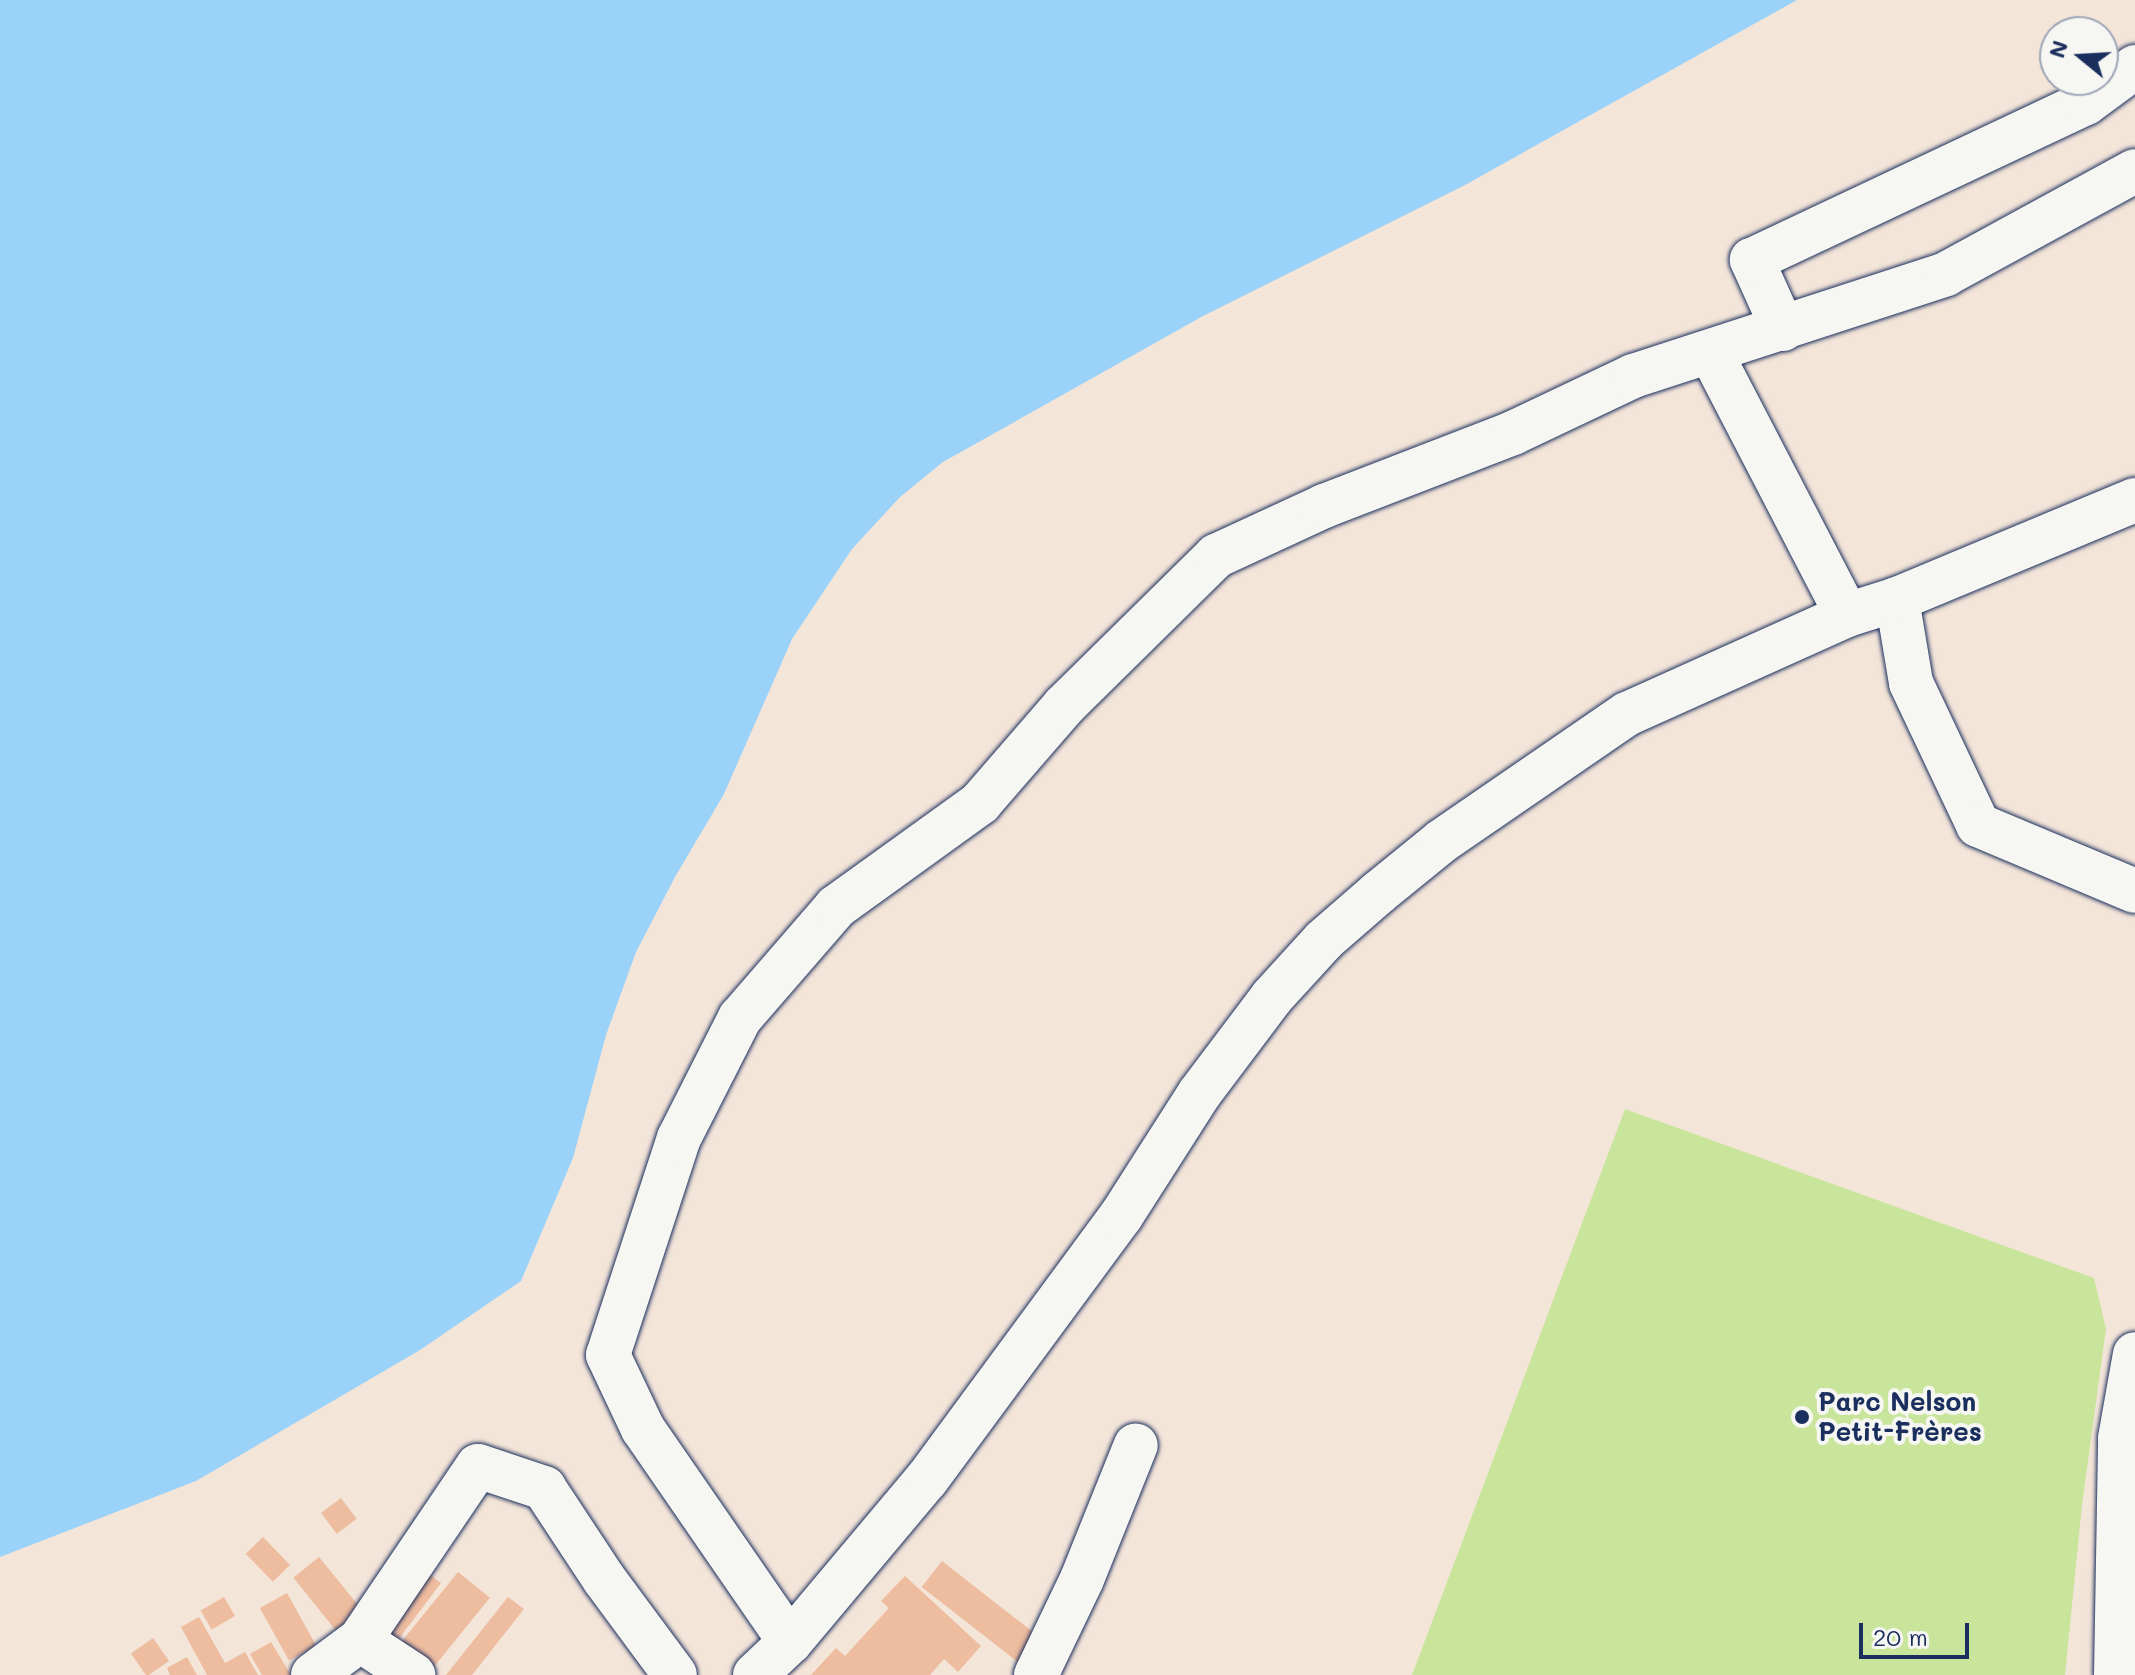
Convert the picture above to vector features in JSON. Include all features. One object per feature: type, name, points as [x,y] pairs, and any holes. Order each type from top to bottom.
[{"type":"street","points":[[1783,329],[1752,260],[2086,103],[2135,67]]},
{"type":"street","points":[[790,1642],[643,1429],[608,1355],[679,1138],[740,1018],[836,907],[980,803],[1064,706],[1216,556],[1324,506],[1513,433],[1633,376],[1946,274],[2135,171]]},
{"type":"street","points":[[1711,353],[1847,615]]},
{"type":"street","points":[[755,1675],[790,1642],[927,1479],[1121,1216],[1199,1094],[1272,997],[1324,940],[1442,841],[1627,714],[1847,615],[1897,599],[2135,500]]},
{"type":"street","points":[[1897,599],[1911,683],[1978,825],[2135,891]]},
{"type":"street","points":[[2116,1675],[2120,1438],[2135,1354]]},
{"type":"street","points":[[1036,1675],[1082,1579],[1136,1445]]},
{"type":"street","points":[[313,1675],[360,1640],[478,1466],[544,1488],[604,1579],[675,1675]]},
{"type":"street","points":[[360,1640],[413,1675]]},
{"type":"green space","name":"Parc Nelson Petit-Frères","points":[[1625,1109],[2094,1278],[2106,1329],[2082,1505],[2065,1675],[1412,1675]]},
{"type":"water","points":[[0,0],[1797,0],[1465,185],[1203,316],[943,462],[900,497],[852,549],[792,639],[724,794],[675,877],[636,952],[606,1035],[573,1158],[521,1281],[420,1350],[196,1481],[0,1557]]},
{"type":"building","points":[[341,1498],[357,1519],[337,1534],[321,1513]]},
{"type":"building","points":[[263,1537],[290,1565],[273,1582],[246,1554]]},
{"type":"building","points":[[319,1557],[362,1611],[337,1631],[293,1578]]},
{"type":"building","points":[[942,1561],[1038,1636],[1018,1662],[922,1587]]},
{"type":"building","points":[[425,1571],[441,1583],[397,1641],[381,1629]]},
{"type":"building","points":[[458,1572],[490,1598],[431,1670],[399,1644]]},
{"type":"building","points":[[905,1576],[981,1646],[958,1672],[944,1659],[930,1675],[811,1675],[836,1648],[845,1656],[889,1608],[881,1601]]},
{"type":"building","points":[[287,1593],[316,1645],[289,1661],[260,1608]]},
{"type":"building","points":[[224,1597],[235,1616],[212,1630],[201,1610]]},
{"type":"building","points":[[508,1597],[524,1609],[472,1675],[446,1675]]},
{"type":"building","points":[[199,1617],[225,1663],[245,1652],[258,1675],[207,1675],[181,1627]]},
{"type":"building","points":[[153,1638],[169,1661],[146,1675],[131,1653]]},
{"type":"building","points":[[271,1642],[291,1675],[262,1675],[250,1654]]},
{"type":"building","points":[[187,1657],[197,1675],[170,1675],[167,1668]]},
{"type":"place","name":"Parc Nelson Petit-Frères","points":[[1802,1417]]}]
